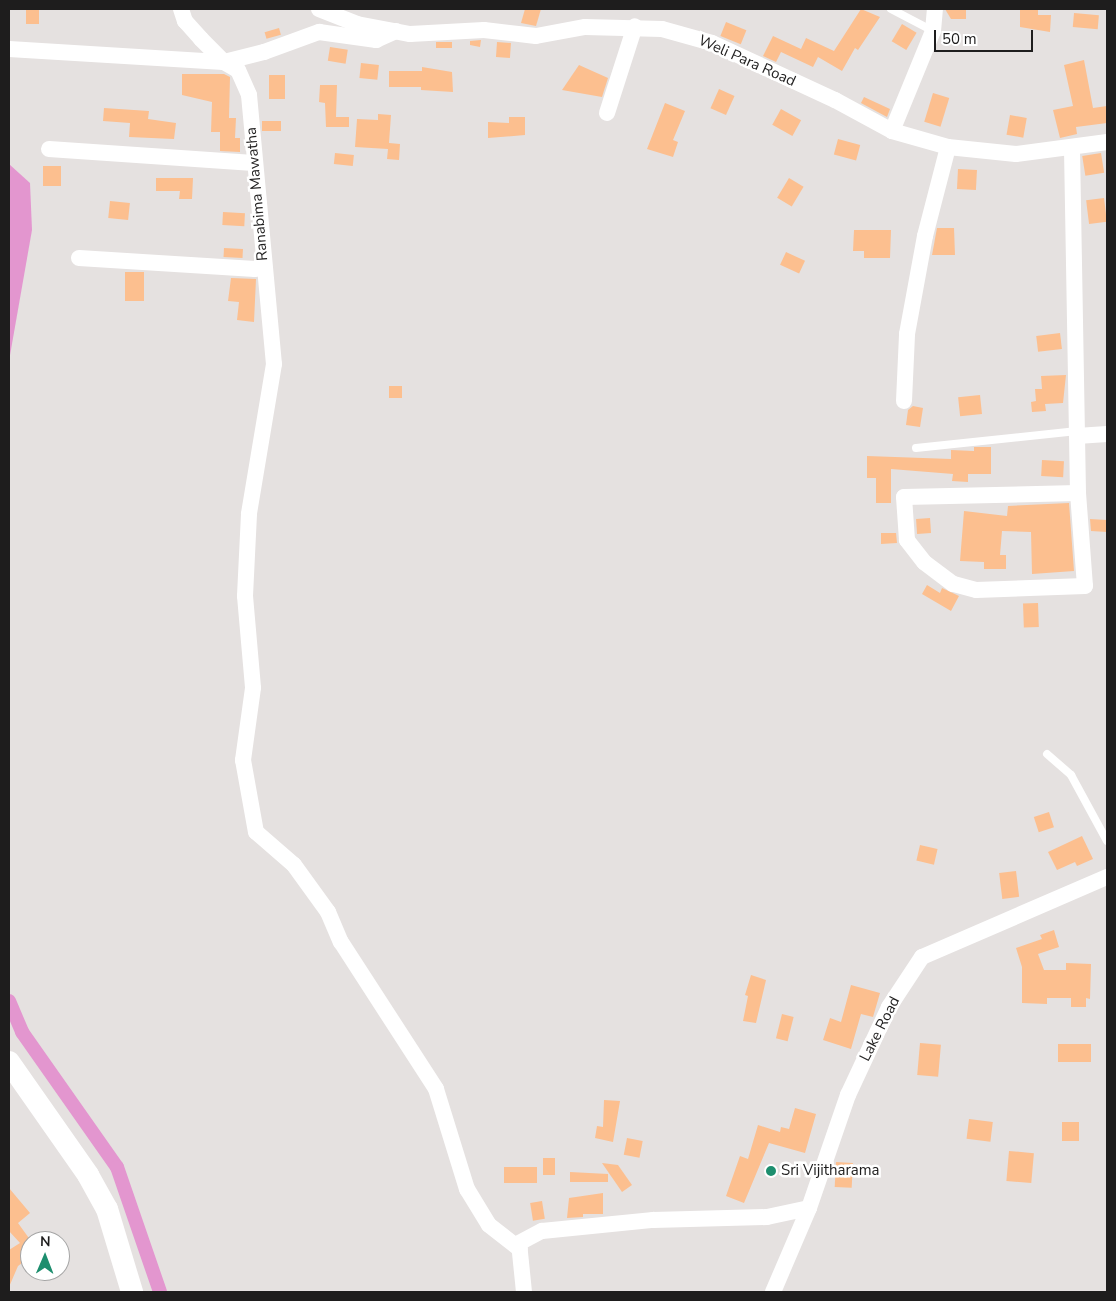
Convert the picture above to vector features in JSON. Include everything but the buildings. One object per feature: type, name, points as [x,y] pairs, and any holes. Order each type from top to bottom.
[{"type":"main road","points":[[9,1062],[88,1175],[107,1210],[132,1292]]},
{"type":"street","name":"Ranabima Mawatha","points":[[181,9],[185,20],[224,62],[238,70],[246,84],[274,364],[249,514],[245,596],[253,688],[243,760],[256,832],[294,865],[328,912],[340,942],[436,1089],[467,1189],[489,1225],[520,1249]]},
{"type":"street","name":"Weli Para Road","points":[[319,9],[357,24],[410,34],[484,30],[536,36],[585,27],[635,26],[662,29],[712,43],[835,100],[892,131],[948,147],[1016,154],[1072,149],[1107,142]]},
{"type":"street","points":[[892,131],[933,31],[935,9]]},
{"type":"street","points":[[607,113],[635,26]]},
{"type":"street","points":[[9,49],[224,62],[264,52],[319,32],[376,40],[396,32]]},
{"type":"street","points":[[904,401],[907,334],[923,245],[948,147]]},
{"type":"street","points":[[49,149],[254,163]]},
{"type":"street","points":[[1072,149],[1078,493],[1085,586],[976,590],[946,578],[924,562],[907,540],[904,497],[1078,493]]},
{"type":"street","points":[[80,258],[255,269],[264,265]]},
{"type":"street","points":[[1077,433],[1107,434]]},
{"type":"street","name":"Lake Road","points":[[773,1292],[809,1208],[848,1095],[889,1007],[922,957],[1107,877]]},
{"type":"street","points":[[524,1292],[519,1243],[542,1231],[653,1220],[767,1217],[809,1208]]},
{"type":"lane","points":[[891,9],[933,31]]},
{"type":"lane","points":[[916,448],[1077,433]]},
{"type":"lane","points":[[1047,754],[1071,775],[1107,842]]},
{"type":"shaded area","points":[[9,164],[30,183],[32,230],[9,361]]},
{"type":"waterway","points":[[9,1001],[22,1032],[117,1167],[160,1292]]},
{"type":"place","name":"Sri Vijitharama","points":[[771,1171]]}]
